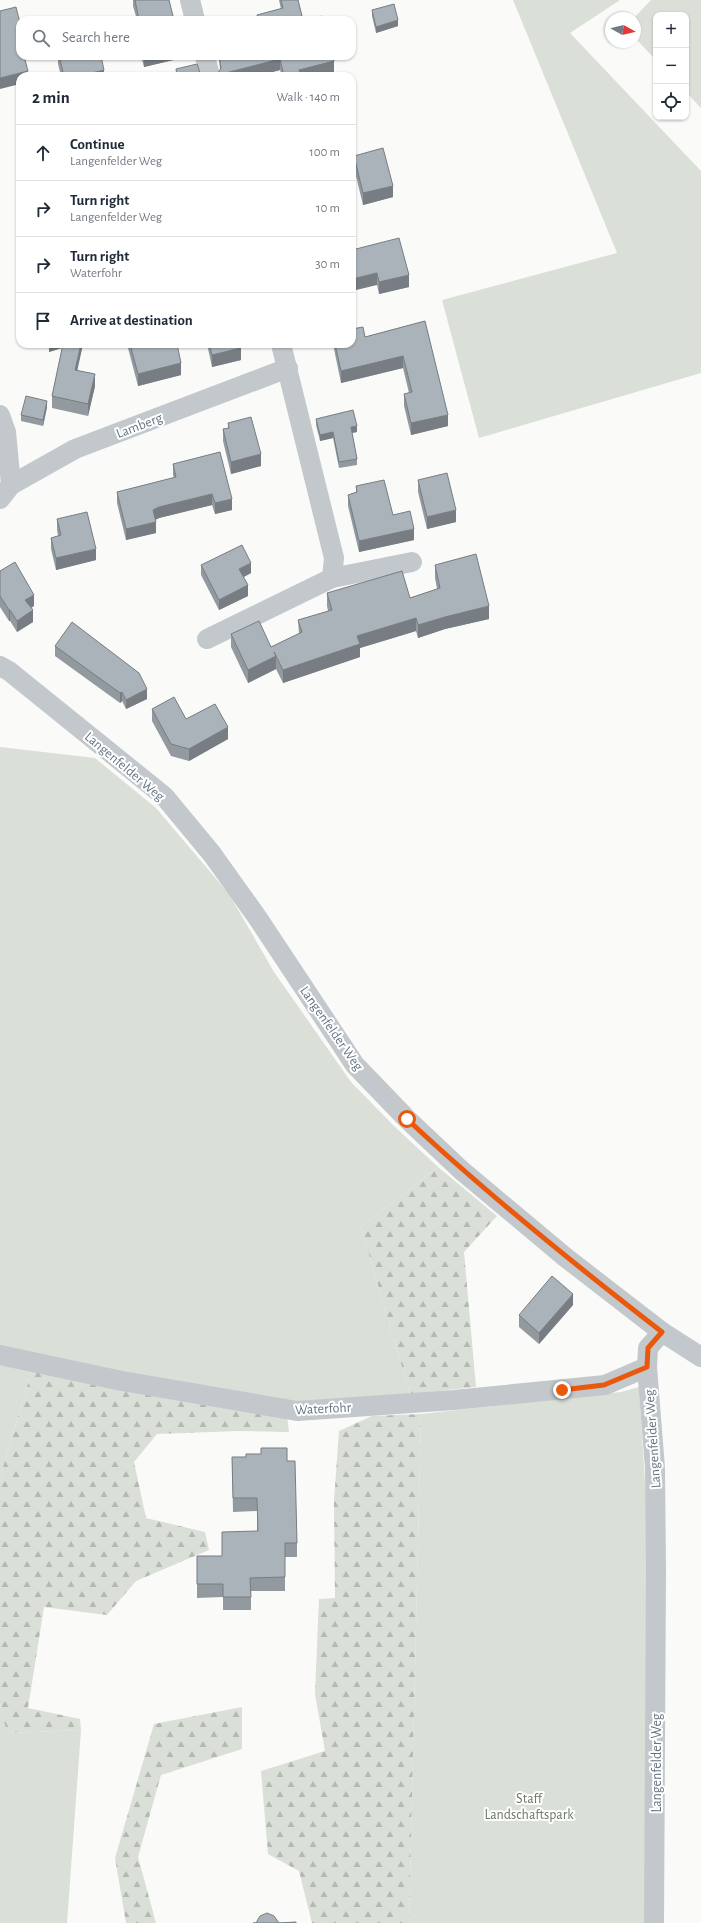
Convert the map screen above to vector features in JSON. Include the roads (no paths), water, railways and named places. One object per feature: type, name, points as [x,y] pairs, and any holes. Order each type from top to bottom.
[{"type":"street","points":[[190,0],[194,16]]},
{"type":"street","points":[[206,60],[209,72]]},
{"type":"street","points":[[282,348],[334,558],[332,578]]},
{"type":"street","name":"Lamberg","points":[[6,492],[75,449],[288,368]]},
{"type":"street","points":[[0,415],[6,432],[6,492]]},
{"type":"street","points":[[207,639],[332,578],[412,562]]},
{"type":"street","name":"Langenfelder Weg","points":[[0,666],[164,796],[212,854],[257,917],[355,1065],[407,1119],[462,1170],[559,1252],[662,1332],[648,1348],[647,1367],[655,1468],[656,1561],[654,1923]]},
{"type":"street","points":[[662,1332],[701,1357]]},
{"type":"street","name":"Waterfohr","points":[[0,1355],[122,1381],[297,1411],[454,1400],[597,1386],[604,1385],[647,1367]]},
{"type":"park label","name":"Staff Landschaftspark","points":[[529,1806]]}]
